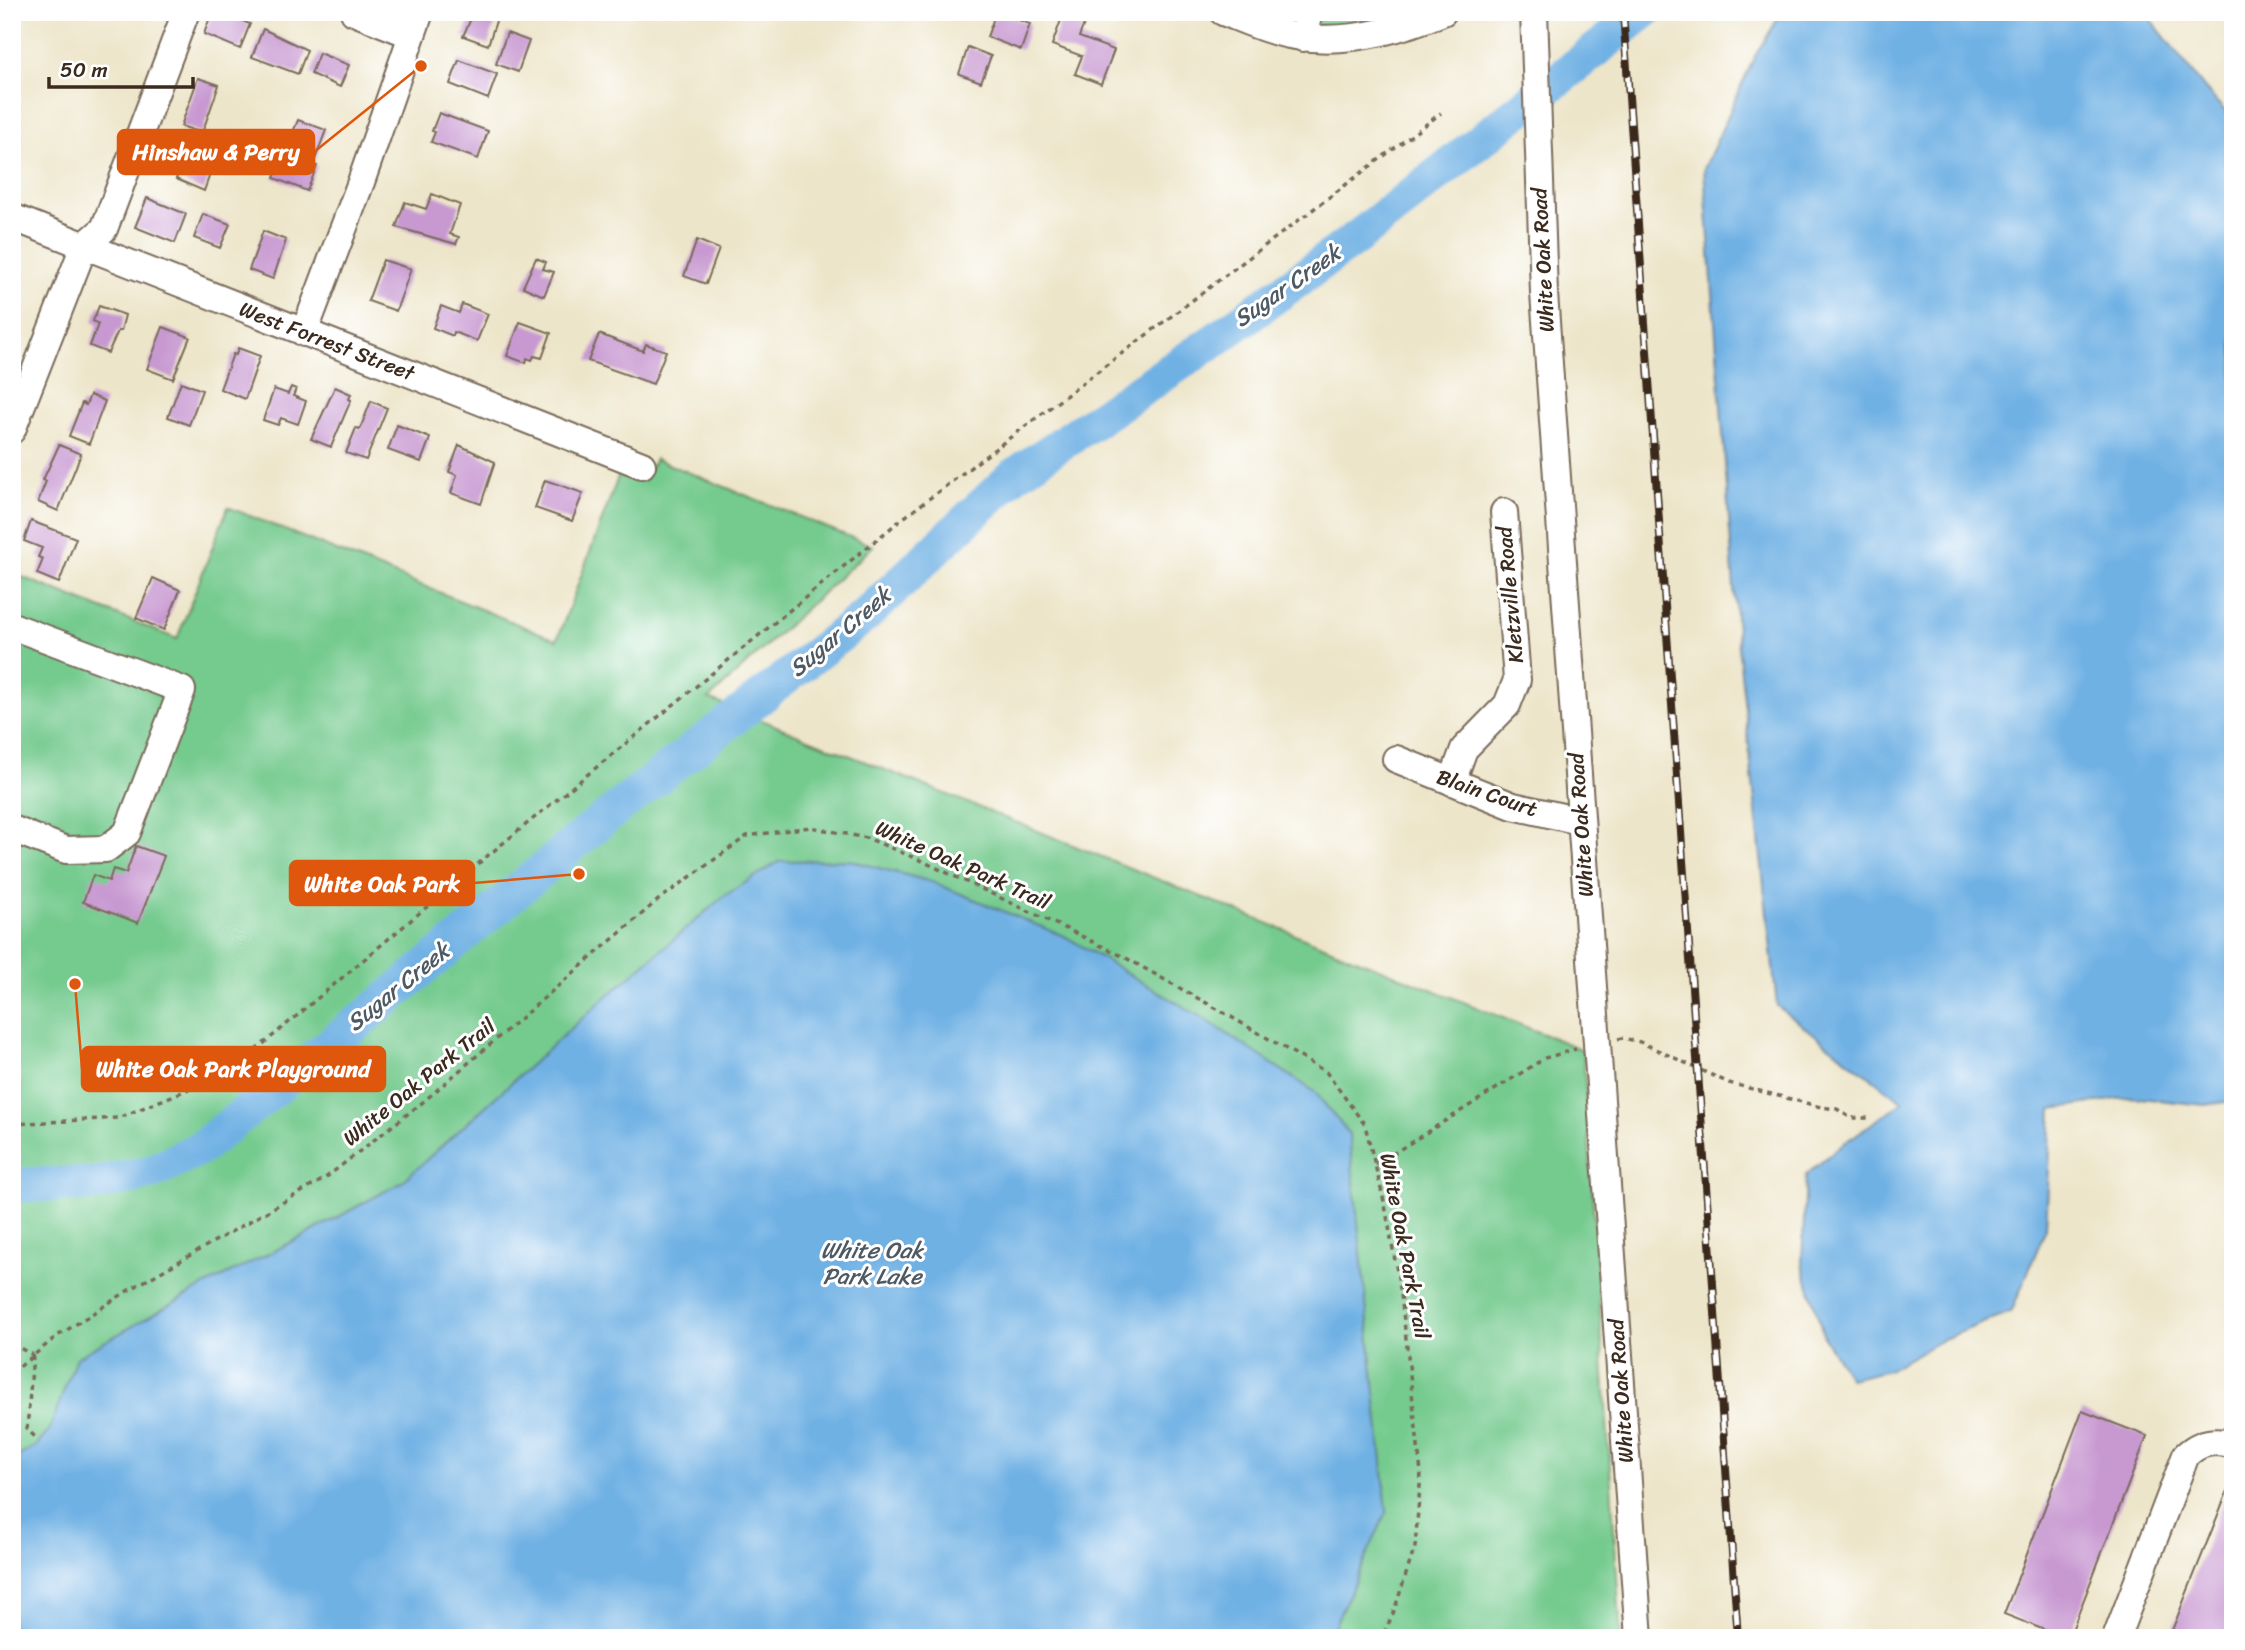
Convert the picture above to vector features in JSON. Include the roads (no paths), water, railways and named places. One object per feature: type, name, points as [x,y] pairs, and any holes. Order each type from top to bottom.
[{"type":"street","points":[[12,430],[84,246],[104,229],[186,12]]},
{"type":"street","points":[[304,332],[416,24],[354,12]]},
{"type":"street","points":[[1223,12],[1270,29],[1306,25],[1319,39],[1363,36],[1395,29],[1443,12]]},
{"type":"street","name":"White Oak Road","points":[[1534,17],[1544,293],[1639,1638]]},
{"type":"street","name":"West Forrest Street","points":[[12,217],[642,465]]},
{"type":"street","name":"Kletzville Road","points":[[1452,782],[1464,749],[1507,705],[1517,680],[1504,512]]},
{"type":"street","points":[[12,626],[182,690],[127,833],[106,849],[66,850],[12,829]]},
{"type":"street","name":"Blain Court","points":[[1396,759],[1513,806],[1580,821]]},
{"type":"street","points":[[2116,1638],[2186,1455],[2197,1445],[2209,1442],[2233,1446]]},
{"type":"water","points":[[1782,12],[2145,12],[2233,120],[2233,1101],[2205,1105],[2130,1097],[2052,1109],[2046,1228],[2012,1311],[1944,1339],[1888,1370],[1850,1379],[1824,1337],[1802,1263],[1806,1175],[1841,1145],[1903,1102],[1777,1006],[1738,645],[1704,169],[1755,56]]},
{"type":"water","name":"White Oak Park Lake","points":[[849,860],[932,882],[1066,937],[1206,1020],[1315,1092],[1349,1134],[1387,1511],[1329,1638],[12,1638],[12,1460],[37,1445],[49,1431],[76,1358],[206,1285],[304,1236],[402,1182],[599,1003],[724,896],[780,861]]},
{"type":"waterway","name":"Sugar Creek","points":[[12,1185],[96,1184],[152,1172],[202,1147],[371,1012],[600,822],[865,616],[1013,476],[1215,340],[1359,236],[1644,12]]},
{"type":"railway","points":[[1623,12],[1738,1638]]},
{"type":"place","name":"Hinshaw & Perry","points":[[421,66]]},
{"type":"place","name":"White Oak Park","points":[[579,874]]},
{"type":"place","name":"White Oak Park Playground","points":[[75,984]]}]
